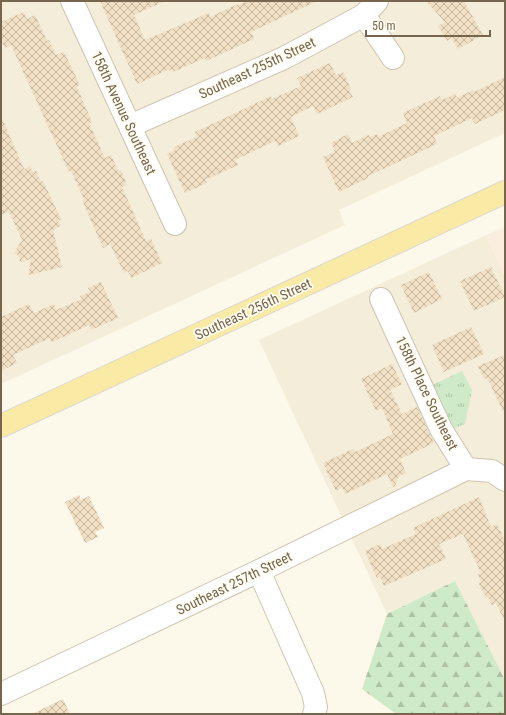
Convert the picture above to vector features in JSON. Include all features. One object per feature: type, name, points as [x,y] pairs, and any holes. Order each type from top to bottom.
[{"type":"main road","name":"Southeast 256th Street","points":[[1,426],[505,192]]},
{"type":"street","name":"158th Avenue Southeast","points":[[72,1],[175,224]]},
{"type":"street","name":"Southeast 255th Street","points":[[130,126],[284,58],[371,8]]},
{"type":"street","points":[[371,8],[393,58]]},
{"type":"street","name":"158th Place Southeast","points":[[381,299],[441,429],[466,469]]},
{"type":"street","points":[[466,469],[492,471],[505,480]]},
{"type":"street","name":"Southeast 257th Street","points":[[1,694],[259,571],[466,469]]},
{"type":"street","points":[[259,571],[313,693],[316,707],[314,714]]},
{"type":"shaded area","points":[[1,1],[505,1],[505,133],[339,210],[345,225],[1,384]]},
{"type":"shaded area","points":[[505,227],[505,276],[486,235]]},
{"type":"shaded area","points":[[486,235],[505,276],[505,680],[455,581],[387,614],[259,340]]},
{"type":"green space","points":[[462,371],[472,390],[465,424],[450,430],[430,386]]},
{"type":"green space","points":[[455,581],[505,680],[505,714],[396,714],[362,689],[387,614]]},
{"type":"building","points":[[100,1],[165,1],[134,15],[145,40],[209,13],[210,17],[248,1],[317,1],[251,32],[254,39],[206,61],[205,58],[173,72],[172,69],[167,70],[137,84]]},
{"type":"building","points":[[426,1],[464,1],[483,35],[458,49],[451,38],[447,41],[438,26],[445,22]]},
{"type":"building","points":[[24,12],[27,19],[35,15],[47,41],[49,40],[56,55],[64,52],[80,85],[77,87],[92,122],[89,123],[105,158],[111,155],[118,171],[121,170],[127,185],[122,187],[146,241],[151,239],[162,263],[131,278],[128,271],[124,273],[110,244],[103,248],[82,200],[84,199],[71,171],[69,172],[11,45],[5,48],[1,39],[1,22]]},
{"type":"building","points":[[330,63],[336,75],[343,72],[353,97],[317,114],[313,106],[291,117],[299,136],[278,146],[275,141],[235,160],[238,165],[205,180],[207,183],[185,193],[167,154],[175,150],[174,147],[197,137],[195,132],[271,96],[272,99],[301,86],[297,78]]},
{"type":"building","points":[[505,77],[505,110],[475,124],[472,118],[434,136],[437,144],[368,176],[368,178],[339,192],[323,157],[335,152],[331,143],[348,134],[352,143],[369,135],[370,137],[377,134],[378,137],[407,123],[403,113],[440,96],[442,100],[455,94],[457,98],[473,90],[474,92]]},
{"type":"building","points":[[1,116],[24,169],[30,166],[33,172],[36,171],[41,182],[43,181],[61,219],[58,221],[61,226],[53,230],[62,267],[28,275],[31,259],[20,262],[19,256],[14,253],[22,240],[9,211],[1,215]]},
{"type":"building","points":[[491,267],[505,297],[474,311],[460,281]]},
{"type":"building","points":[[429,272],[442,299],[414,313],[401,285]]},
{"type":"building","points":[[101,282],[118,318],[91,330],[89,325],[52,342],[50,338],[13,355],[17,363],[1,371],[1,317],[29,304],[34,313],[54,304],[56,310],[82,299],[80,296],[90,292],[88,288]]},
{"type":"building","points":[[471,327],[484,354],[444,372],[432,345]]},
{"type":"building","points":[[505,355],[505,415],[487,378],[484,379],[478,366]]},
{"type":"building","points":[[392,364],[402,384],[390,390],[402,414],[417,407],[434,443],[400,459],[406,473],[399,476],[394,488],[387,474],[345,494],[342,487],[336,491],[323,463],[353,449],[355,452],[393,434],[382,408],[376,411],[361,379]]},
{"type":"building","points":[[79,495],[81,500],[89,496],[104,528],[95,532],[98,537],[85,543],[65,502]]},
{"type":"building","points":[[479,497],[491,527],[497,524],[505,541],[505,622],[496,603],[492,605],[488,597],[486,598],[479,584],[481,582],[478,574],[481,573],[463,534],[439,544],[446,559],[384,586],[380,577],[377,578],[365,551],[380,544],[382,549],[416,534],[413,528]]},
{"type":"building","points":[[63,699],[70,714],[32,714]]}]
